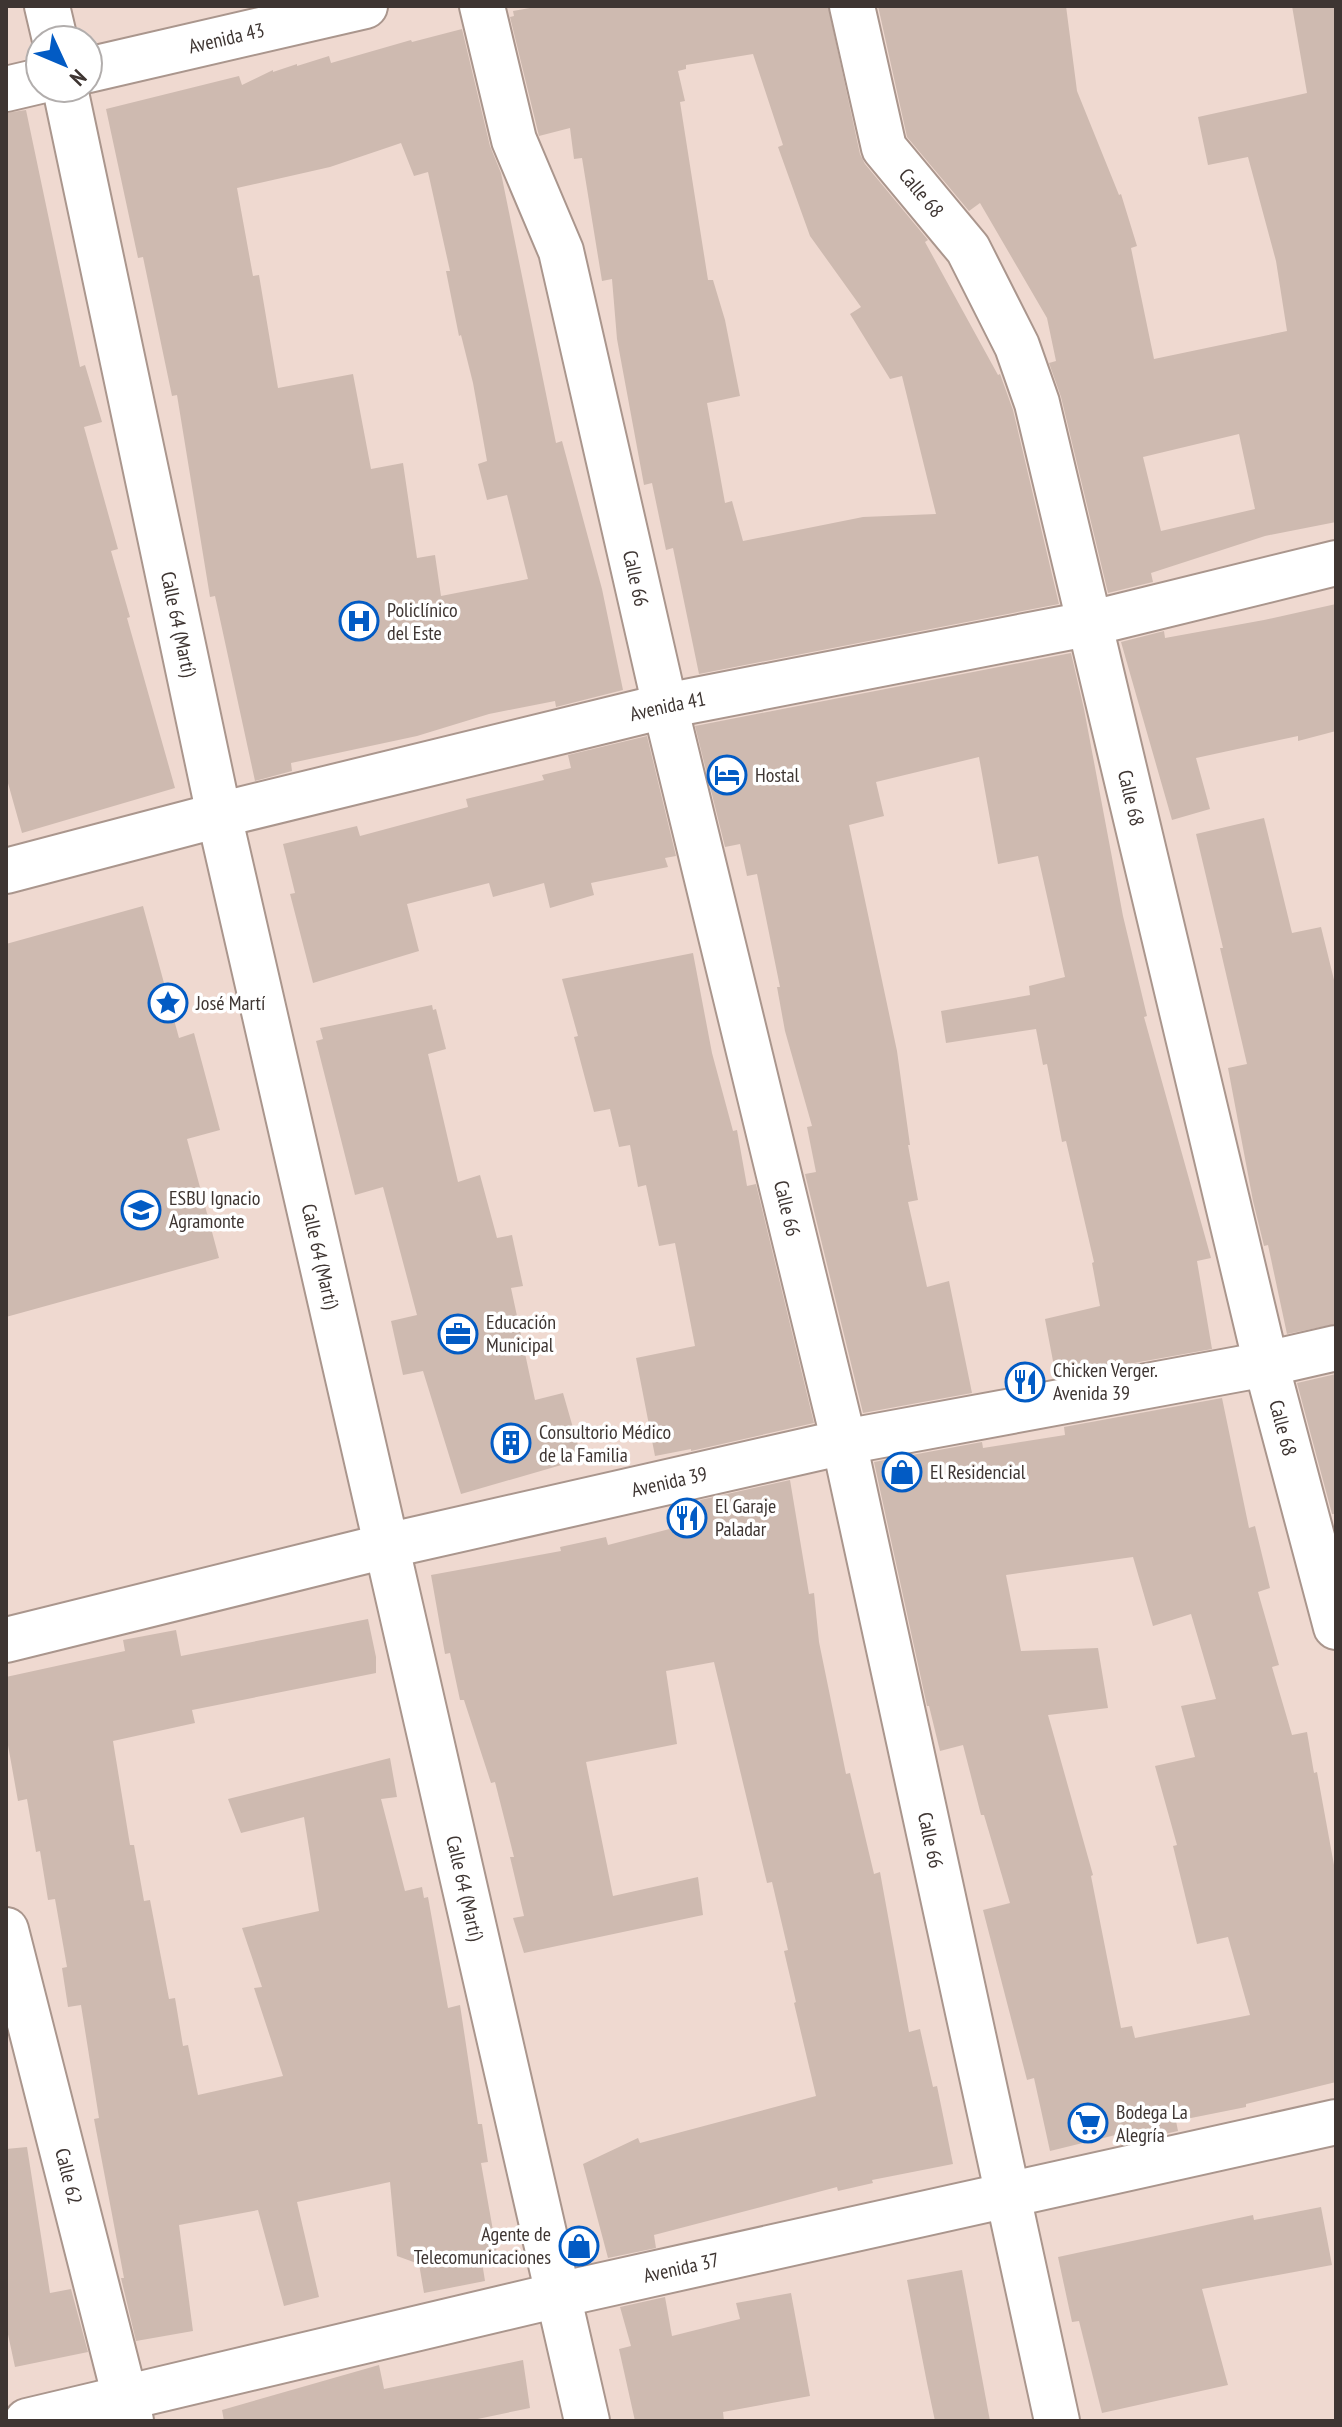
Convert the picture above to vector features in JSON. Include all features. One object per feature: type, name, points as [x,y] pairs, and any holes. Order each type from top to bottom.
[{"type":"street","name":"Avenida 43","points":[[104,66],[317,12],[365,6]]},
{"type":"street","name":"Calle 66","points":[[482,6],[514,140],[561,251],[665,706],[844,1442],[1057,2421]]},
{"type":"street","name":"Calle 68","points":[[852,6],[884,148],[968,249],[1017,346],[1037,403],[1092,623],[1266,1364],[1336,1627]]},
{"type":"street","name":"Calle 64 (Martí)","points":[[68,104],[219,815],[587,2421]]},
{"type":"street","name":"Avenida 41","points":[[6,871],[219,815],[665,706],[1092,623],[1336,563]]},
{"type":"street","name":"Avenida 39","points":[[6,1640],[386,1546],[844,1442],[1266,1364],[1336,1348]]},
{"type":"street","name":"Calle 62","points":[[6,1930],[128,2410]]},
{"type":"street","name":"Avenida 37","points":[[27,2421],[128,2410],[558,2295],[1336,2122]]},
{"type":"building","points":[[541,6],[828,6],[860,154],[928,240],[925,242],[1000,374],[1013,410],[1059,604],[699,674],[673,548],[666,550],[652,483],[644,485],[617,339],[612,279],[602,281],[582,158],[574,159],[570,128],[539,136],[510,17],[514,16],[513,11]],"holes":[[[753,54],[783,145],[778,147],[810,236],[861,307],[850,314],[890,379],[902,376],[936,514],[863,517],[743,541],[732,501],[725,503],[707,403],[740,396],[725,320],[713,280],[708,280],[680,102],[685,101],[678,71],[686,69],[686,65]]]},
{"type":"building","points":[[878,6],[1066,6],[1077,91],[1121,194],[1137,246],[1131,248],[1154,359],[1287,331],[1276,261],[1248,157],[1208,165],[1198,117],[1307,93],[1292,6],[1336,6],[1336,522],[1265,536],[1151,573],[1153,582],[1108,593],[1061,397],[1049,363],[1056,361],[1047,318],[980,203],[969,211],[907,137]],"holes":[[[1239,434],[1255,509],[1161,531],[1143,457]]]},
{"type":"building","points":[[462,29],[490,146],[501,173],[556,443],[562,441],[602,589],[623,690],[556,707],[555,701],[489,714],[417,736],[291,763],[292,771],[255,781],[215,596],[210,597],[177,395],[172,396],[143,257],[138,258],[106,109],[239,76],[242,85],[273,70],[329,56],[331,63]],"holes":[[[401,143],[414,176],[428,172],[450,271],[446,271],[459,336],[473,383],[487,461],[478,464],[487,500],[507,495],[528,579],[441,596],[435,555],[417,558],[403,463],[371,469],[353,374],[278,388],[259,275],[253,276],[237,188],[330,167]]]},
{"type":"building","points":[[26,110],[80,367],[85,365],[102,422],[84,427],[118,549],[111,551],[175,788],[22,833],[6,776],[6,113]]},
{"type":"building","points":[[1336,604],[1336,731],[1298,741],[1298,736],[1196,758],[1210,809],[1172,820],[1121,642],[1164,631],[1165,638]]},
{"type":"building","points":[[1071,653],[1123,916],[1147,1016],[1144,1017],[1211,1258],[1197,1261],[1212,1349],[1056,1377],[1045,1319],[1100,1306],[1094,1262],[1066,1141],[1062,1142],[1047,1064],[1043,1065],[1036,1029],[946,1043],[941,1011],[1030,995],[1029,986],[1065,977],[1038,856],[998,864],[979,757],[876,782],[884,816],[849,825],[897,1051],[918,1200],[908,1202],[927,1287],[949,1281],[972,1393],[863,1413],[805,1174],[816,1172],[807,1127],[812,1126],[785,1031],[777,987],[780,987],[757,874],[747,876],[740,844],[725,847],[695,726]]},
{"type":"building","points":[[647,736],[676,856],[665,858],[668,867],[591,883],[594,895],[550,908],[544,883],[493,897],[489,883],[407,904],[419,951],[313,983],[290,894],[295,893],[283,844],[357,826],[360,836],[468,807],[466,799],[544,780],[542,775],[571,768],[568,755]]},
{"type":"building","points":[[1264,818],[1292,933],[1321,927],[1336,988],[1336,1324],[1287,1334],[1268,1245],[1264,1246],[1253,1201],[1228,1068],[1247,1064],[1196,834]]},
{"type":"building","points":[[143,906],[179,1038],[194,1033],[220,1130],[187,1139],[219,1258],[6,1317],[6,944]]},
{"type":"building","points":[[693,953],[712,1053],[733,1131],[737,1130],[747,1186],[756,1184],[814,1423],[691,1451],[655,1456],[636,1358],[695,1346],[675,1243],[659,1246],[646,1185],[638,1187],[630,1145],[619,1147],[610,1109],[594,1112],[562,979]]},
{"type":"building","points":[[432,1005],[433,1010],[436,1009],[446,1049],[428,1054],[458,1182],[480,1175],[497,1238],[512,1235],[523,1286],[511,1288],[535,1400],[563,1393],[582,1459],[461,1494],[423,1371],[403,1375],[391,1321],[417,1315],[383,1187],[355,1195],[316,1041],[323,1039],[320,1028]]},
{"type":"building","points":[[1336,1374],[1336,1514],[1332,1514],[1297,1383]]},
{"type":"building","points":[[1222,1398],[1249,1528],[1255,1526],[1270,1588],[1258,1592],[1279,1665],[1272,1667],[1292,1735],[1307,1732],[1336,1876],[1336,2082],[1246,2104],[1246,2107],[1176,2121],[1178,2131],[1142,2139],[1140,2129],[1050,2151],[1034,2078],[1027,2080],[983,1910],[1010,1903],[984,1815],[981,1815],[963,1745],[940,1751],[927,1706],[874,1462],[982,1442],[983,1448],[1065,1435],[1064,1427]],"holes":[[[1133,1557],[1153,1626],[1191,1614],[1216,1699],[1181,1706],[1195,1757],[1155,1766],[1177,1845],[1173,1846],[1197,1944],[1228,1937],[1250,2015],[1135,2038],[1132,2026],[1121,2028],[1093,1875],[1048,1715],[1108,1708],[1098,1648],[1021,1651],[1006,1575]]]},
{"type":"building","points":[[790,1480],[809,1594],[814,1593],[819,1642],[846,1774],[850,1773],[874,1874],[880,1872],[909,2032],[920,2029],[933,2087],[937,2086],[953,2164],[872,2180],[873,2183],[838,2191],[837,2187],[654,2235],[656,2248],[608,2258],[583,2164],[638,2138],[640,2143],[816,2096],[794,2003],[784,1951],[788,1950],[772,1882],[767,1883],[714,1662],[666,1671],[677,1744],[586,1762],[613,1896],[698,1877],[703,1915],[524,1953],[513,1918],[524,1916],[510,1857],[514,1857],[495,1782],[491,1783],[464,1700],[460,1700],[450,1653],[445,1654],[431,1575],[561,1551],[560,1547],[606,1537],[608,1545],[704,1520],[700,1500]]},
{"type":"building","points":[[368,1619],[376,1673],[192,1710],[195,1723],[113,1741],[130,1845],[134,1845],[144,1901],[150,1900],[169,1999],[175,1998],[183,2046],[188,2045],[198,2095],[283,2076],[254,1988],[262,1987],[242,1928],[319,1911],[304,1817],[241,1833],[228,1799],[390,1758],[397,1797],[381,1799],[405,1891],[422,1887],[424,1898],[428,1897],[448,2008],[460,2005],[478,2124],[482,2124],[488,2162],[481,2163],[497,2253],[481,2256],[485,2281],[424,2293],[419,2264],[397,2256],[390,2182],[297,2202],[319,2297],[284,2306],[258,2210],[179,2225],[193,2331],[136,2341],[121,2278],[124,2278],[94,2119],[99,2118],[81,2005],[68,2007],[62,1968],[67,1967],[55,1899],[48,1900],[27,1799],[18,1801],[6,1734],[6,1677],[125,1651],[123,1640],[176,1630],[181,1656]]},
{"type":"building","points":[[27,2147],[50,2293],[71,2289],[88,2352],[15,2367],[6,2325],[6,2149]]},
{"type":"building","points":[[1321,2207],[1332,2265],[1202,2289],[1228,2385],[1102,2413],[1079,2321],[1072,2322],[1058,2257],[1253,2215],[1254,2220]]},
{"type":"building","points":[[962,2270],[990,2421],[935,2421],[907,2280]]},
{"type":"building","points":[[791,2293],[810,2396],[723,2412],[724,2421],[635,2421],[619,2349],[631,2346],[620,2307],[665,2297],[672,2336],[740,2319],[736,2303]]},
{"type":"building","points":[[523,2360],[530,2408],[468,2421],[224,2421],[222,2410],[379,2365],[384,2389]]},
{"type":"place","name":"Policlínico del Este","points":[[359,621]]},
{"type":"place","name":"Hostal","points":[[727,775]]},
{"type":"place","name":"José Martí","points":[[168,1003]]},
{"type":"place","name":"ESBU Ignacio Agramonte","points":[[141,1210]]},
{"type":"place","name":"Educación Municipal","points":[[458,1334]]},
{"type":"place","name":"Chicken Verger. Avenida 39","points":[[1025,1382]]},
{"type":"place","name":"Consultorio Médico de la Familia","points":[[511,1443]]},
{"type":"place","name":"El Residencial","points":[[902,1472]]},
{"type":"place","name":"El Garaje Paladar","points":[[687,1518]]},
{"type":"place","name":"Bodega La Alegría","points":[[1088,2123]]},
{"type":"place","name":"Agente de Telecomunicaciones","points":[[579,2246]]}]
